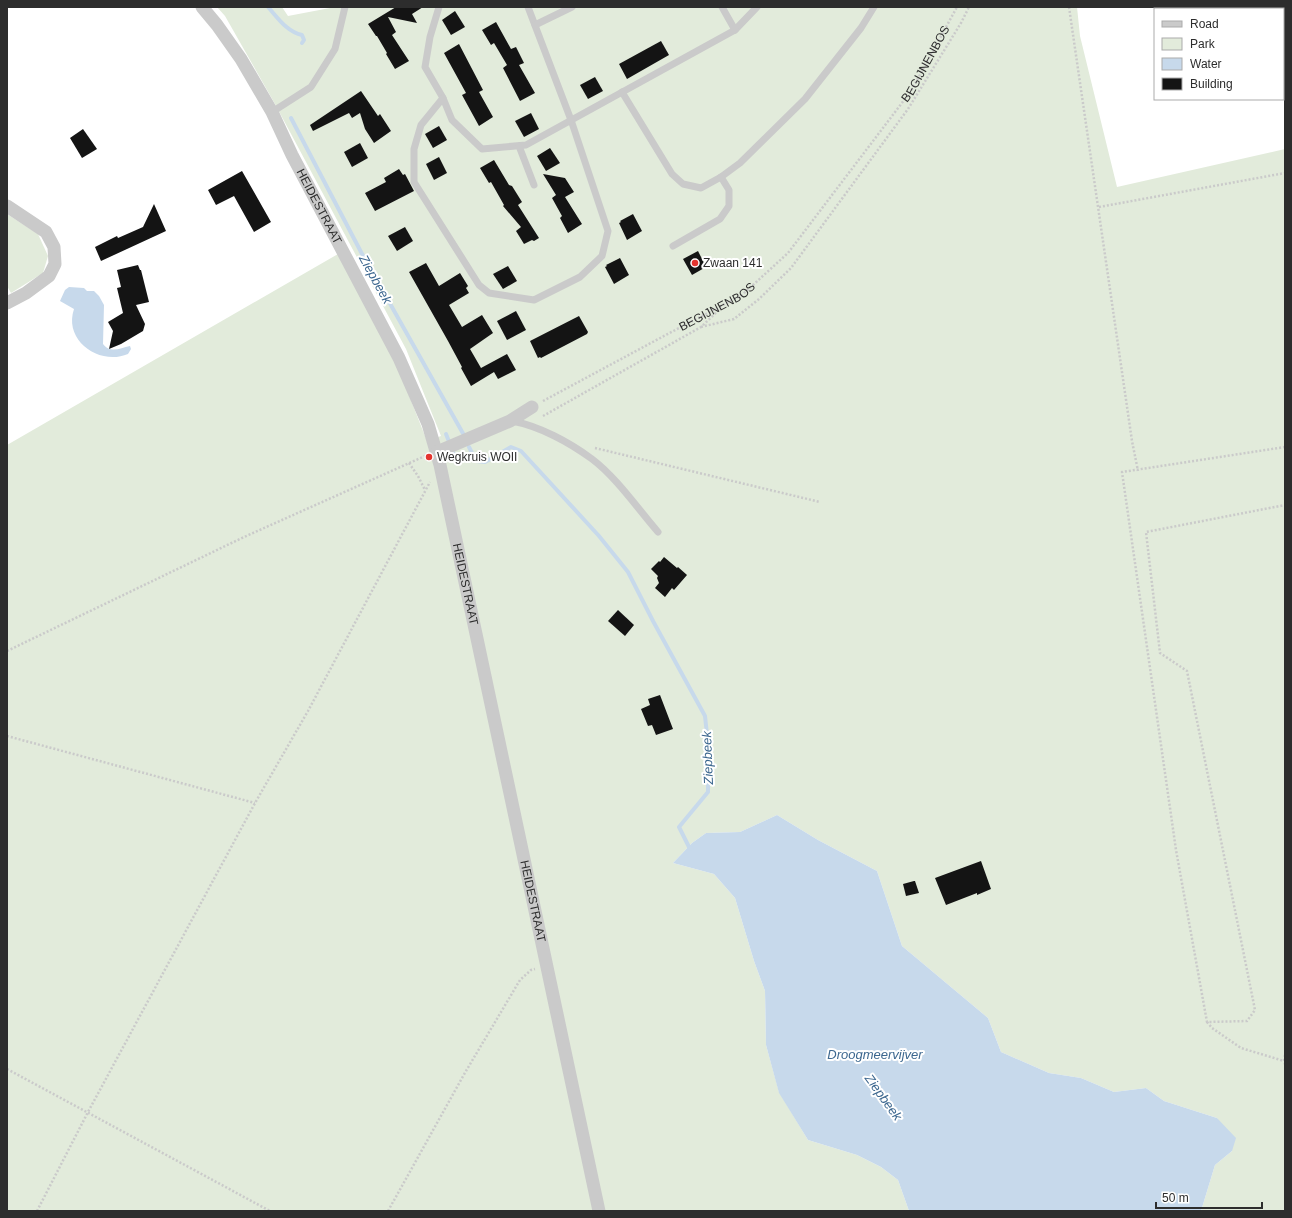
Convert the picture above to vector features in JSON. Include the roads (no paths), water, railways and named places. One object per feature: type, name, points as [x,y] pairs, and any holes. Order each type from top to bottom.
[{"type":"street","name":"HEIDESTRAAT","points":[[202,7],[217,25],[241,59],[272,112],[292,155],[399,358],[422,410],[437,452],[599,1211]]},
{"type":"street","points":[[7,206],[46,232],[54,247],[55,264],[50,276],[26,293],[7,303]]},
{"type":"street","points":[[437,452],[521,414]]},
{"type":"lane","points":[[272,112],[311,87],[335,49],[345,7]]},
{"type":"lane","points":[[439,7],[430,37],[425,67],[452,120],[482,149],[526,145],[735,30],[757,7]]},
{"type":"lane","points":[[442,98],[421,125],[414,148],[414,182],[479,285],[490,294],[534,300],[580,277],[602,256],[608,231],[571,120],[528,7]]},
{"type":"lane","points":[[535,25],[572,7]]},
{"type":"lane","points":[[722,7],[735,30]]},
{"type":"lane","points":[[622,92],[672,174],[683,184],[701,188],[721,177],[740,163],[804,99],[861,28],[874,7]]},
{"type":"lane","points":[[518,146],[534,185]]},
{"type":"lane","points":[[673,246],[720,219],[729,206],[729,190],[721,177]]},
{"type":"lane","points":[[521,414],[528,424],[552,435],[592,459],[612,478],[658,532]]},
{"type":"water","points":[[69,287],[84,288],[87,291],[94,291],[99,296],[104,305],[103,344],[112,350],[130,346],[131,349],[128,354],[117,357],[106,357],[86,348],[74,331],[72,321],[74,309],[60,301],[65,290]]},
{"type":"water","name":"Droogmeervijver","points":[[777,815],[818,840],[877,871],[902,946],[988,1018],[1001,1052],[1049,1073],[1081,1078],[1114,1092],[1146,1088],[1164,1101],[1217,1118],[1236,1138],[1232,1151],[1215,1165],[1201,1211],[909,1211],[898,1180],[881,1167],[857,1155],[808,1140],[779,1093],[766,1045],[765,991],[754,961],[735,898],[714,874],[673,863],[692,843],[706,833],[740,832]]},
{"type":"waterway","name":"Ziepbeek","points":[[268,7],[287,28],[302,35],[304,40],[302,43]]},
{"type":"waterway","name":"Ziepbeek","points":[[291,118],[361,252],[465,437]]},
{"type":"waterway","points":[[446,434],[450,444]]},
{"type":"waterway","name":"Ziepbeek","points":[[469,447],[476,461],[485,462],[511,447],[521,451],[599,536],[628,572],[705,716],[708,744],[708,792],[679,827],[689,847],[692,849]]},
{"type":"waterway","points":[[452,450],[456,459]]},
{"type":"place","name":"Zwaan 141","points":[[695,263]]},
{"type":"place","name":"Wegkruis WOII","points":[[429,457]]}]
